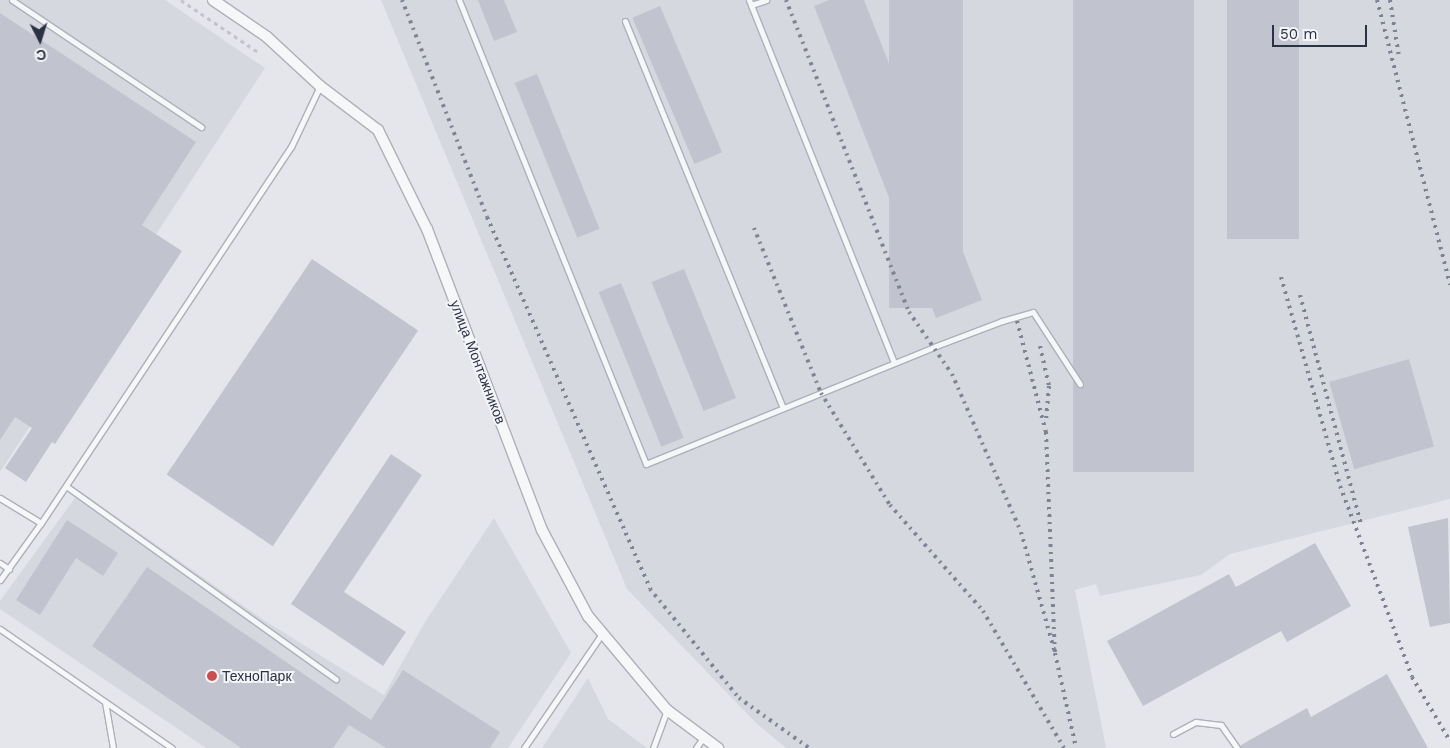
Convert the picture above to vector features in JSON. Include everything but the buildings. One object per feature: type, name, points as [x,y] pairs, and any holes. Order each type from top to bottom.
[{"type":"street","name":"улица Монтажников","points":[[213,0],[266,37],[320,86],[378,130],[428,229],[542,530],[588,616],[667,710],[718,748]]},
{"type":"lane","points":[[12,0],[201,127]]},
{"type":"lane","points":[[459,0],[646,464],[894,363],[1002,321],[1033,312],[1080,384]]},
{"type":"lane","points":[[766,0],[750,3],[894,363]]},
{"type":"lane","points":[[625,21],[783,408]]},
{"type":"lane","points":[[0,580],[41,524],[291,147],[320,86]]},
{"type":"lane","points":[[66,486],[336,679]]},
{"type":"lane","points":[[0,498],[41,524]]},
{"type":"lane","points":[[0,563],[9,569]]},
{"type":"lane","points":[[0,629],[172,748]]},
{"type":"lane","points":[[524,748],[603,632]]},
{"type":"lane","points":[[105,702],[113,748]]},
{"type":"lane","points":[[653,748],[667,710]]},
{"type":"lane","points":[[1173,734],[1196,722],[1221,725],[1237,748]]},
{"type":"lane","points":[[696,748],[704,736]]},
{"type":"path","points":[[181,0],[258,52]]},
{"type":"shaded area","points":[[0,0],[165,0],[265,68],[0,472]]},
{"type":"shaded area","points":[[381,0],[1450,0],[1450,499],[1230,554],[1201,575],[1100,596],[1096,584],[1075,590],[1106,748],[786,748],[756,723],[627,589]]},
{"type":"shaded area","points":[[80,491],[262,619],[384,695],[425,622],[494,518],[571,653],[508,748],[206,748],[0,609],[0,601]]},
{"type":"shaded area","points":[[588,678],[608,719],[647,748],[542,748]]},
{"type":"railway","points":[[402,0],[487,217],[650,589],[739,698],[809,748]]},
{"type":"railway","points":[[786,0],[909,312],[952,374],[1021,532],[1055,653]]},
{"type":"railway","points":[[1377,0],[1450,285]]},
{"type":"railway","points":[[1390,0],[1399,57]]},
{"type":"railway","points":[[754,228],[821,393],[890,505],[983,611],[1064,748]]},
{"type":"railway","points":[[1281,277],[1340,486],[1412,677],[1450,741]]},
{"type":"railway","points":[[1300,295],[1361,525]]},
{"type":"railway","points":[[1017,321],[1046,432],[1055,653],[1076,748]]},
{"type":"railway","points":[[1040,346],[1049,386],[1046,422]]},
{"type":"place","name":"ТехноПарк","points":[[212,676]]}]
